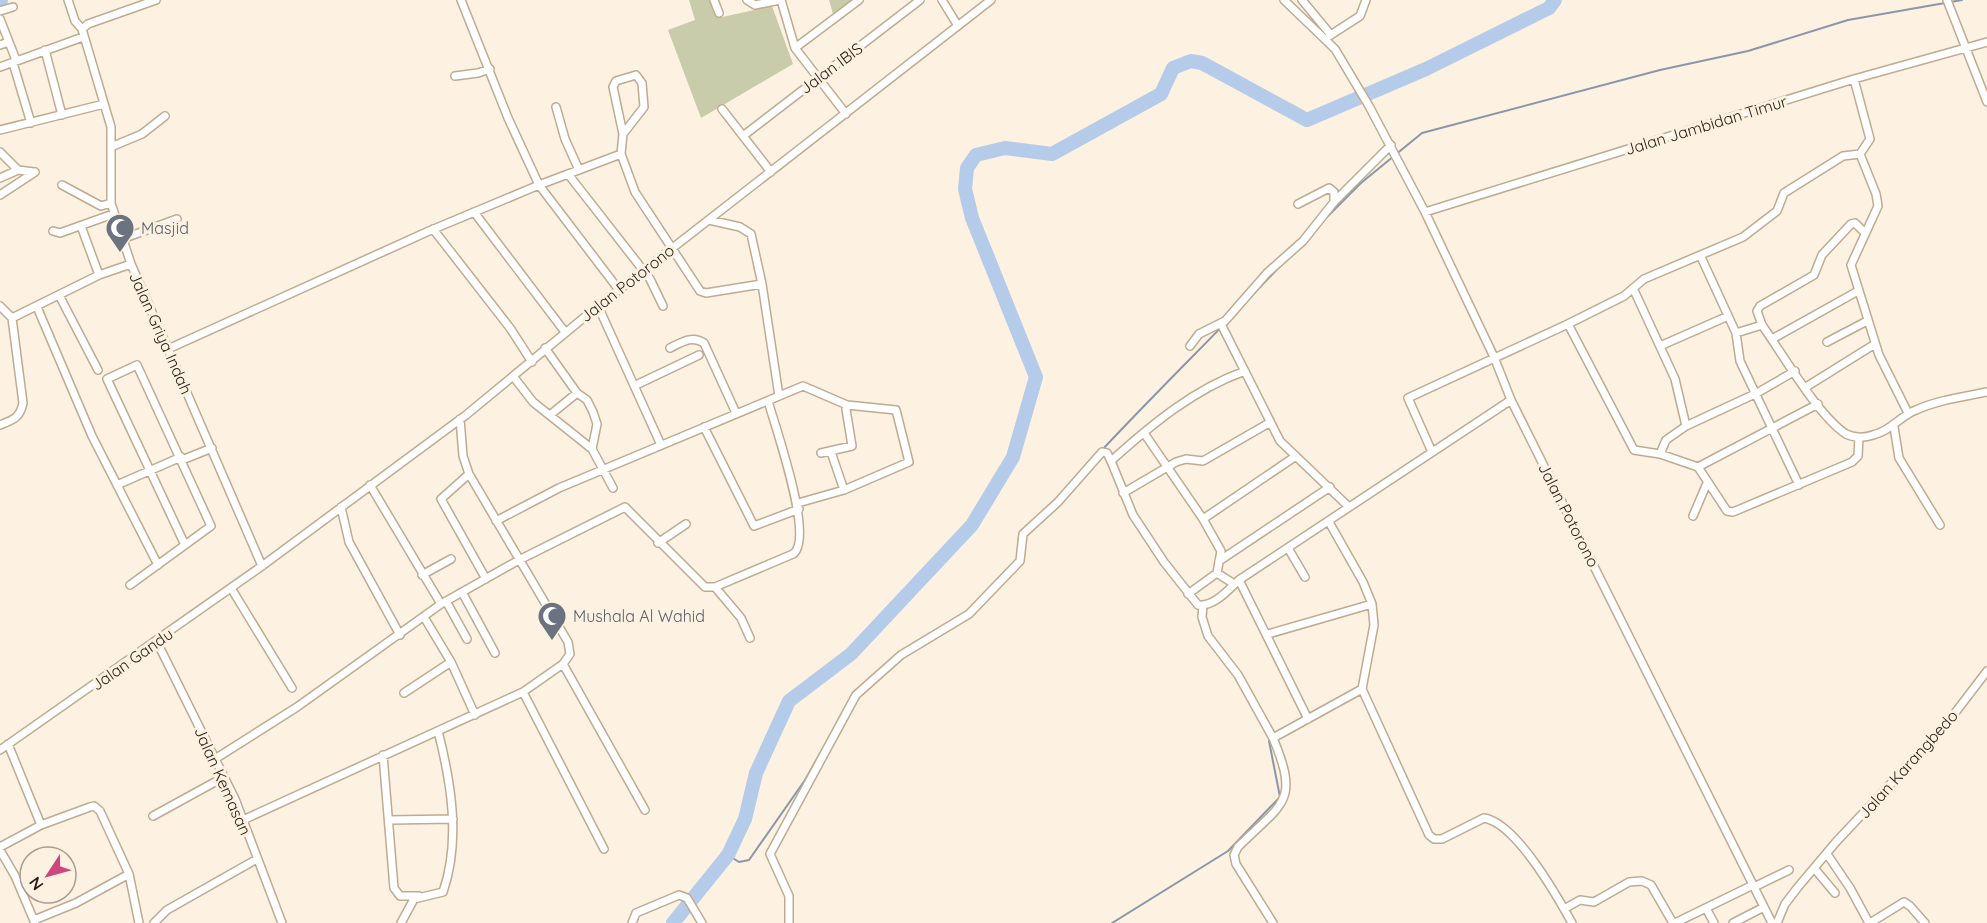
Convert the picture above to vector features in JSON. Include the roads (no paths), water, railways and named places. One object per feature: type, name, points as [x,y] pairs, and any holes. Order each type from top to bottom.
[{"type":"street","name":"Jalan Griya Indah","points":[[68,0],[75,21],[83,33],[111,127],[113,214],[131,264],[262,566]]},
{"type":"street","points":[[0,67],[83,33],[88,24],[156,0]]},
{"type":"street","points":[[461,0],[508,118],[539,184],[619,290]]},
{"type":"street","points":[[714,0],[718,13]]},
{"type":"street","points":[[747,0],[755,5],[780,0],[795,48],[846,114]]},
{"type":"street","points":[[795,48],[859,0]]},
{"type":"street","name":"Jalan IBIS","points":[[743,136],[920,0]]},
{"type":"street","points":[[942,0],[958,26]]},
{"type":"street","name":"Jalan Potorono","points":[[262,566],[460,419],[672,247],[991,0]]},
{"type":"street","points":[[1284,0],[1328,36]]},
{"type":"street","points":[[1302,0],[1328,36]]},
{"type":"street","points":[[1328,36],[1362,13],[1366,0]]},
{"type":"street","points":[[1948,2],[1987,102]]},
{"type":"street","points":[[0,11],[13,7]]},
{"type":"street","points":[[0,19],[15,61],[31,123]]},
{"type":"street","name":"Jalan Potorono","points":[[1328,36],[1369,105],[1425,212],[1494,357],[1510,400],[1679,733],[1772,923]]},
{"type":"street","points":[[0,45],[9,42]]},
{"type":"street","name":"Jalan Jambidan Timur","points":[[1425,212],[1854,79],[1987,42]]},
{"type":"street","points":[[45,50],[62,116]]},
{"type":"street","points":[[455,76],[490,69]]},
{"type":"street","points":[[623,134],[644,107],[642,83],[636,75],[616,81],[613,87],[623,134],[621,154],[635,192],[700,291],[706,293],[762,284]]},
{"type":"street","points":[[1432,452],[1407,399],[1624,296],[1644,279],[1701,257],[1721,244],[1749,233],[1777,211],[1784,193],[1843,156],[1860,154],[1870,139],[1854,79]]},
{"type":"street","points":[[0,130],[104,104]]},
{"type":"street","points":[[556,107],[564,139],[579,170]]},
{"type":"street","points":[[722,109],[771,172]]},
{"type":"street","points":[[111,147],[142,134],[165,116]]},
{"type":"street","points":[[1190,346],[1199,334],[1223,326],[1267,273],[1303,241],[1334,202],[1392,147]]},
{"type":"street","points":[[0,152],[18,170]]},
{"type":"street","points":[[168,349],[433,229],[539,184],[621,154]]},
{"type":"street","points":[[1860,154],[1878,200],[1875,214],[1851,265],[1875,344],[1908,413]]},
{"type":"street","points":[[0,178],[18,170],[35,172],[0,195]]},
{"type":"street","points":[[568,174],[644,272],[663,306]]},
{"type":"street","points":[[62,185],[101,206],[111,203]]},
{"type":"street","points":[[1298,204],[1329,188],[1334,192],[1334,202]]},
{"type":"street","points":[[474,212],[565,332]]},
{"type":"street","points":[[53,231],[60,233],[113,214]]},
{"type":"street","points":[[122,239],[177,219]]},
{"type":"street","points":[[709,220],[740,227],[751,234],[762,284],[779,396]]},
{"type":"street","points":[[1865,233],[1855,223],[1851,224],[1822,255],[1814,275],[1760,306],[1757,315],[1818,404],[1840,429],[1848,435],[1858,437],[1873,435],[1894,427],[1908,413],[1927,405],[1987,392]]},
{"type":"street","points":[[81,226],[99,275]]},
{"type":"street","points":[[433,229],[510,328],[532,362]]},
{"type":"street","points":[[1701,257],[1726,317],[1736,333],[1739,358],[1799,485]]},
{"type":"street","points":[[12,318],[60,297],[99,275],[131,264]]},
{"type":"street","points":[[1633,288],[1677,385],[1686,426]]},
{"type":"street","points":[[1772,339],[1858,291]]},
{"type":"street","points":[[60,297],[98,370]]},
{"type":"street","points":[[0,306],[12,318],[22,403],[21,413],[16,418],[0,425]]},
{"type":"street","points":[[598,306],[636,385],[661,445]]},
{"type":"street","points":[[37,307],[92,436],[158,565]]},
{"type":"street","points":[[1660,346],[1726,317]]},
{"type":"street","points":[[1827,342],[1868,321]]},
{"type":"street","points":[[1568,324],[1632,448],[1640,453],[1660,454],[1698,467],[1722,508],[1733,512],[1852,462],[1858,456],[1858,437]]},
{"type":"street","points":[[1736,333],[1762,325]]},
{"type":"street","points":[[1223,326],[1269,423],[1280,441],[1330,487],[1348,507]]},
{"type":"street","points":[[670,348],[690,339],[704,343],[736,413]]},
{"type":"street","points":[[1806,387],[1875,344]]},
{"type":"street","points":[[545,348],[577,393],[587,400],[597,424],[592,449]]},
{"type":"street","points":[[636,385],[699,354]]},
{"type":"street","points":[[130,585],[158,565],[211,526],[182,458],[137,365],[107,379],[185,545]]},
{"type":"street","points":[[1111,461],[1200,391],[1245,371]]},
{"type":"street","points":[[1660,454],[1666,440],[1686,426],[1757,393],[1795,371]]},
{"type":"street","points":[[513,376],[532,402],[592,449],[613,488]]},
{"type":"street","points":[[496,521],[559,488],[603,469],[736,413],[808,387],[847,405],[896,410],[909,462],[754,526],[704,427]]},
{"type":"street","points":[[550,415],[577,393]]},
{"type":"street","points":[[789,923],[789,896],[770,854],[856,695],[873,677],[901,655],[963,620],[1020,561],[1023,534],[1058,502],[1102,452],[1107,453],[1111,461],[1133,515],[1188,594],[1198,605],[1203,605],[1215,601],[1237,582],[1510,400]]},
{"type":"street","points":[[215,759],[297,708],[444,603],[519,560],[625,507],[658,543],[702,585],[715,587],[797,551],[799,506],[768,401]]},
{"type":"street","points":[[1698,467],[1818,404]]},
{"type":"street","points":[[821,453],[852,446],[846,409]]},
{"type":"street","points":[[243,820],[523,692],[563,664],[571,649],[568,642],[464,464],[460,419]]},
{"type":"street","points":[[1123,493],[1186,459],[1203,461],[1269,423]]},
{"type":"street","points":[[1894,427],[1899,458],[1940,525]]},
{"type":"street","points":[[1144,433],[1203,519],[1221,551],[1217,573],[1188,594]]},
{"type":"street","points":[[117,485],[212,448]]},
{"type":"street","points":[[831,452],[844,490]]},
{"type":"street","points":[[1203,519],[1296,456]]},
{"type":"street","points":[[469,474],[441,499],[486,579]]},
{"type":"street","points":[[1694,516],[1707,483]]},
{"type":"street","points":[[370,485],[423,575],[467,639]]},
{"type":"street","points":[[1219,561],[1330,487]]},
{"type":"street","points":[[341,507],[349,542],[400,635]]},
{"type":"street","points":[[1329,522],[1363,582],[1372,604],[1374,625],[1362,689],[1429,835],[1434,839],[1442,839],[1484,818],[1498,823],[1511,833],[1572,923]]},
{"type":"street","points":[[658,543],[686,524]]},
{"type":"street","points":[[1288,548],[1305,577]]},
{"type":"street","points":[[423,575],[451,559]]},
{"type":"street","name":"Jalan Gandu","points":[[0,750],[157,642],[262,566]]},
{"type":"street","points":[[1217,573],[1237,582],[1268,634],[1308,719]]},
{"type":"street","points":[[715,587],[741,618],[750,638]]},
{"type":"street","points":[[231,588],[292,688]]},
{"type":"street","points":[[462,592],[495,653]]},
{"type":"street","points":[[1268,634],[1372,604]]},
{"type":"street","points":[[1203,605],[1202,617],[1208,636],[1238,675],[1273,738],[1286,770],[1286,794],[1282,805],[1238,847],[1234,855],[1236,864],[1273,923]]},
{"type":"street","points":[[424,617],[451,662],[475,715]]},
{"type":"street","name":"Jalan Kemasan","points":[[157,642],[224,777],[282,923]]},
{"type":"street","points":[[404,693],[451,662]]},
{"type":"street","points":[[563,664],[645,810]]},
{"type":"street","name":"Jalan Karangbedo","points":[[1777,923],[1785,904],[1815,868],[1945,726],[1987,671]]},
{"type":"street","points":[[1273,738],[1362,689]]},
{"type":"street","points":[[523,692],[603,849]]},
{"type":"street","points":[[383,755],[394,888],[400,896],[438,895],[443,892],[448,869],[453,819],[446,764],[438,731]]},
{"type":"street","points":[[8,744],[41,825]]},
{"type":"street","points":[[153,816],[224,777]]},
{"type":"street","points":[[129,874],[35,922],[0,848],[41,825],[90,807],[96,807],[129,874],[139,923]]},
{"type":"street","points":[[390,819],[453,819]]},
{"type":"street","points":[[1827,854],[1850,888],[1869,923],[1904,903],[1910,906],[1925,923]]},
{"type":"street","points":[[154,923],[167,910],[256,859]]},
{"type":"street","points":[[1815,868],[1835,893]]},
{"type":"street","points":[[1564,909],[1580,900],[1594,902],[1629,882],[1642,881],[1651,885],[1674,923],[1691,919],[1706,908],[1789,870]]},
{"type":"street","points":[[632,923],[636,913],[679,895],[687,898],[702,923]]},
{"type":"street","points":[[401,923],[410,903],[420,896]]},
{"type":"street","points":[[1733,923],[1764,907]]},
{"type":"street","points":[[1706,908],[1714,923]]},
{"type":"waterway","points":[[673,923],[728,855],[745,819],[756,773],[789,701],[851,654],[972,525],[1013,457],[1036,377],[972,218],[965,189],[967,168],[976,155],[1005,148],[1052,154],[1161,94],[1173,68],[1191,61],[1202,63],[1307,120],[1426,69],[1549,8],[1555,0]]},
{"type":"waterway","points":[[1327,217],[1361,183],[1422,133],[1660,70],[1748,51],[1848,20],[1962,0]]},
{"type":"waterway","points":[[1102,450],[1282,264]]},
{"type":"waterway","points":[[1018,551],[1021,534]]},
{"type":"waterway","points":[[728,855],[739,862],[749,860],[805,780],[855,692]]},
{"type":"waterway","points":[[1112,923],[1228,851],[1280,797],[1269,741]]},
{"type":"place","name":"Masjid","points":[[120,254]]},
{"type":"place","name":"Mushala Al Wahid","points":[[552,642]]}]
